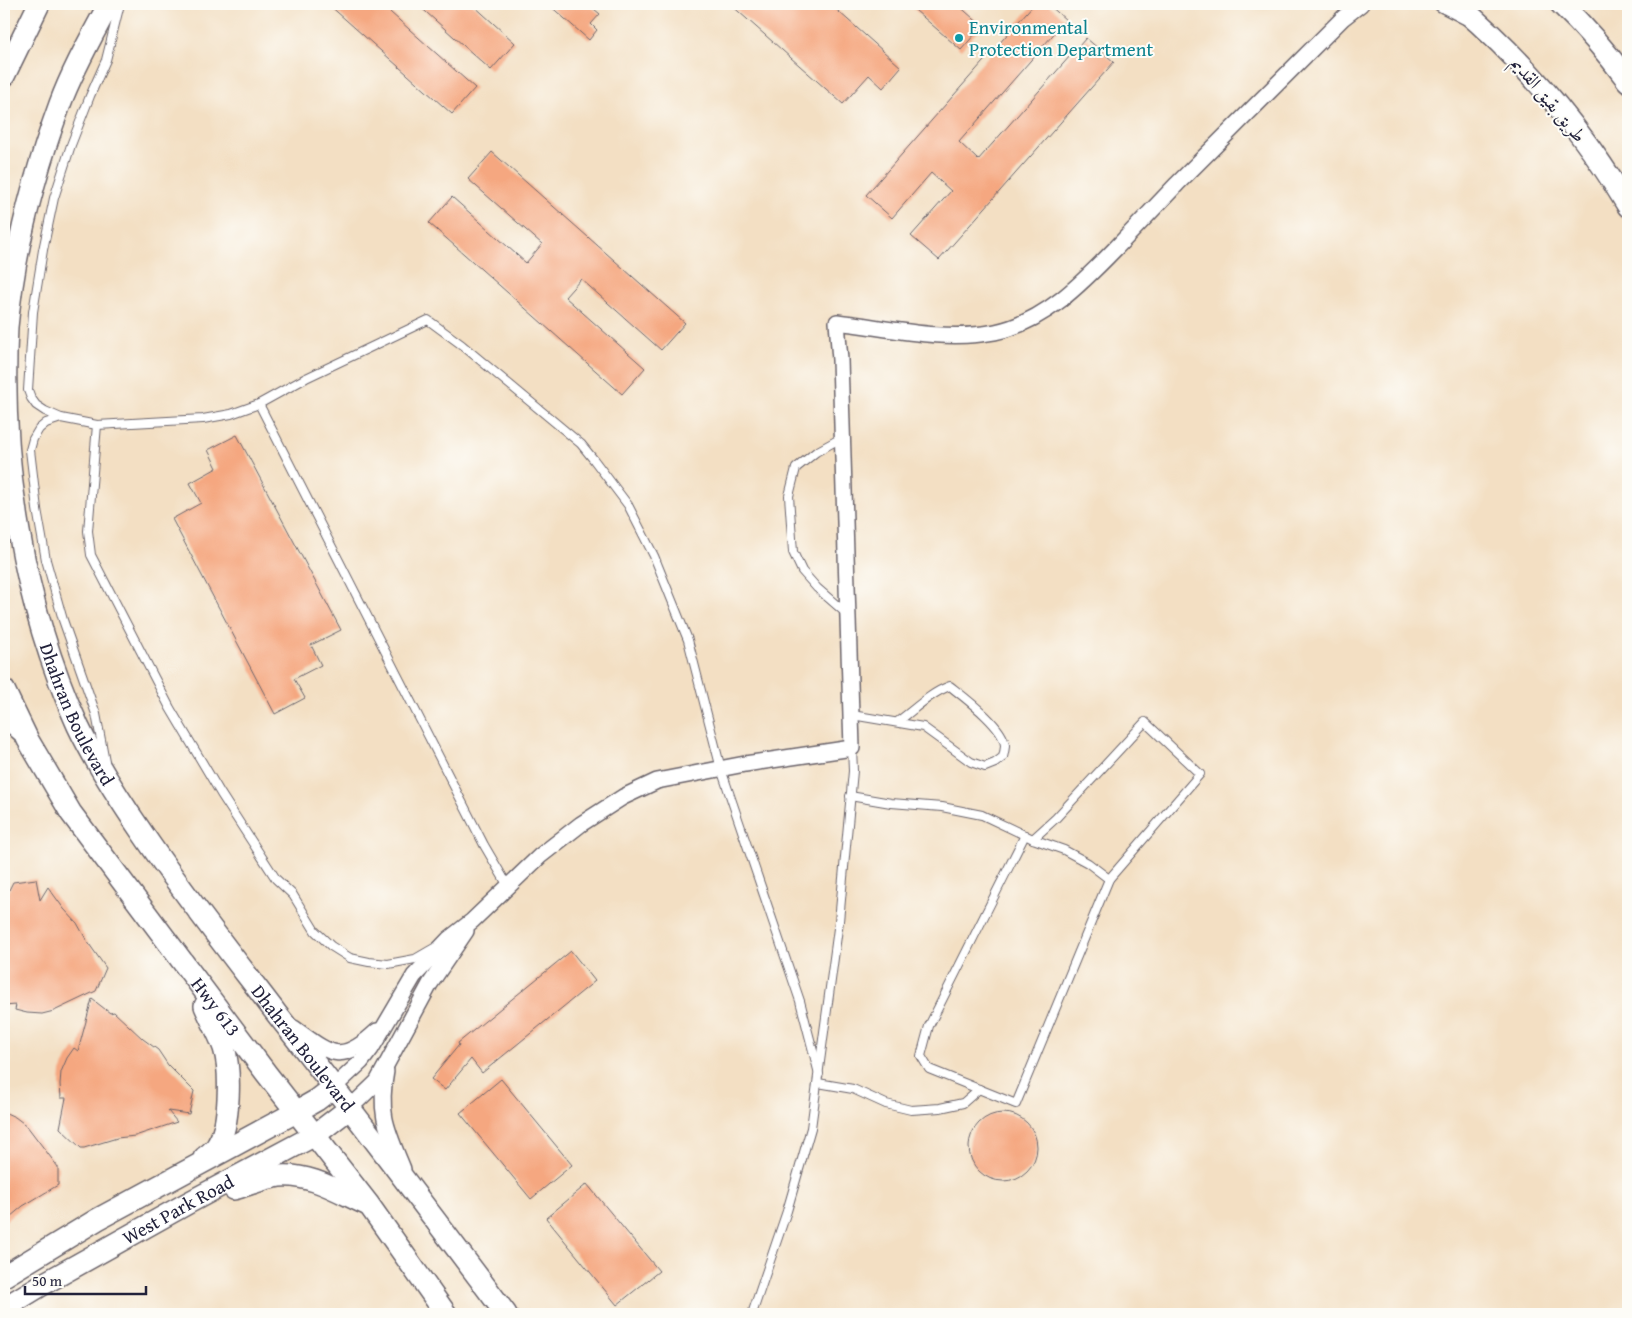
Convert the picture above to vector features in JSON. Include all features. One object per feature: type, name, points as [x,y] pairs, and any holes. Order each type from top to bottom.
[{"type":"main road","points":[[4,76],[39,4]]},
{"type":"main road","name":"Dhahran Boulevard","points":[[109,4],[61,102],[30,199],[16,260],[7,327],[4,398],[7,461],[18,532],[32,598],[68,702],[79,728],[109,785],[209,926],[412,1188],[506,1314]]},
{"type":"main road","name":"طريق بقيق القديم","points":[[1456,4],[1487,29],[1530,72],[1570,120],[1609,174],[1628,206]]},
{"type":"main road","points":[[1561,4],[1613,60],[1628,81]]},
{"type":"main road","name":"Hwy 613","points":[[4,690],[28,740],[71,813],[296,1112],[369,1205],[446,1314]]},
{"type":"main road","points":[[188,969],[224,1049],[228,1066],[228,1098],[223,1134],[217,1146],[195,1167]]},
{"type":"main road","name":"West Park Road","points":[[4,1276],[98,1219],[296,1112],[334,1088]]},
{"type":"main road","name":"West Park Road","points":[[6,1310],[45,1283],[315,1135],[350,1108]]},
{"type":"main road","points":[[188,1203],[277,1176],[296,1176],[311,1180],[369,1205]]},
{"type":"street","points":[[1342,18],[1351,4]]},
{"type":"street","points":[[334,1088],[361,1062],[371,1049],[414,976],[449,939],[472,922],[540,856],[581,824],[622,797],[657,782],[721,769],[852,748],[843,437],[837,322],[919,333],[962,335],[996,332],[1028,320],[1061,300],[1085,279],[1342,18],[1361,4]]},
{"type":"street","points":[[1442,4],[1487,29]]},
{"type":"street","points":[[4,718],[28,740]]},
{"type":"street","points":[[350,1108],[377,1082],[430,984],[472,922]]},
{"type":"street","points":[[282,1020],[325,1050],[336,1053],[351,1050],[367,1040],[394,1011]]},
{"type":"street","points":[[388,1063],[383,1086],[382,1108],[386,1126],[412,1188]]},
{"type":"lane","points":[[120,4],[106,60],[74,137],[54,198],[33,312],[28,390],[30,398],[36,405],[61,418],[97,425],[203,419],[231,414],[259,404],[306,378],[428,320],[462,345],[581,444],[628,505],[654,556],[688,640],[721,769],[800,1002],[820,1074]]},
{"type":"lane","points":[[259,404],[484,845],[508,886]]},
{"type":"lane","points":[[61,418],[46,423],[39,429],[33,439],[30,450],[37,509],[46,560],[63,620],[96,714],[109,785]]},
{"type":"lane","points":[[97,425],[88,531],[92,555],[170,708],[221,794],[276,879],[293,895],[315,932],[331,946],[350,958],[388,964],[415,958],[449,939]]},
{"type":"lane","points":[[843,437],[816,452],[796,468],[789,496],[793,552],[802,571],[817,588],[848,615]]},
{"type":"lane","points":[[852,715],[923,728],[971,762],[985,767],[1004,757],[1005,744],[998,730],[976,706],[950,686],[936,691],[925,702],[897,722]]},
{"type":"lane","points":[[1025,835],[929,1026],[921,1056],[929,1070],[1016,1104],[1109,879],[1200,774],[1145,722],[1056,818],[1034,839]]},
{"type":"lane","points":[[752,1314],[788,1211],[811,1128],[820,1074],[839,921],[853,771],[852,748]]},
{"type":"lane","points":[[850,796],[891,803],[942,807],[982,815],[1072,854],[1088,863],[1109,879]]},
{"type":"lane","points":[[818,1083],[853,1089],[886,1104],[911,1110],[940,1108],[963,1103],[980,1089]]},
{"type":"building","points":[[328,4],[381,4],[475,88],[452,114]]},
{"type":"building","points":[[417,4],[472,4],[515,43],[491,70]]},
{"type":"building","points":[[548,4],[588,4],[600,14],[591,24],[597,30],[589,40]]},
{"type":"building","points":[[730,4],[830,4],[901,67],[883,88],[869,75],[843,104]]},
{"type":"building","name":"Environmental Protection Department","points":[[908,4],[957,4],[982,26],[961,50]]},
{"type":"building","points":[[1034,4],[1048,4],[1066,20],[959,142],[978,160],[1086,38],[1114,62],[939,260],[911,236],[951,191],[931,173],[892,218],[866,195]]},
{"type":"building","points":[[492,152],[685,323],[661,350],[581,279],[565,297],[645,368],[622,394],[429,223],[452,197],[526,263],[542,244],[468,179]]},
{"type":"building","points":[[237,435],[341,630],[311,645],[321,665],[294,679],[305,698],[275,714],[172,519],[201,503],[190,483],[217,468],[208,450]]},
{"type":"building","points":[[36,879],[40,900],[48,887],[77,923],[106,968],[96,991],[54,1011],[42,1014],[15,1010],[16,1005],[4,1006],[4,900],[13,882]]},
{"type":"building","points":[[571,951],[595,981],[482,1073],[471,1059],[445,1090],[431,1079],[459,1045],[458,1043]]},
{"type":"building","points":[[92,999],[110,1013],[114,1012],[158,1050],[168,1065],[194,1091],[189,1114],[168,1111],[177,1122],[135,1136],[117,1138],[84,1148],[81,1148],[60,1128],[66,1098],[61,1098],[61,1072],[74,1048],[78,1051]]},
{"type":"building","points":[[501,1079],[572,1165],[531,1199],[460,1113]]},
{"type":"building","points":[[4,1112],[27,1126],[58,1167],[58,1185],[23,1206],[4,1222]]},
{"type":"building","points":[[996,1113],[1010,1113],[1022,1118],[1032,1128],[1037,1140],[1037,1154],[1032,1166],[1022,1176],[1010,1181],[996,1181],[984,1176],[974,1166],[969,1154],[969,1140],[974,1128],[984,1118]]},
{"type":"building","points":[[587,1184],[659,1271],[617,1305],[546,1218]]},
{"type":"place","name":"Environmental Protection Department","points":[[959,38]]}]
